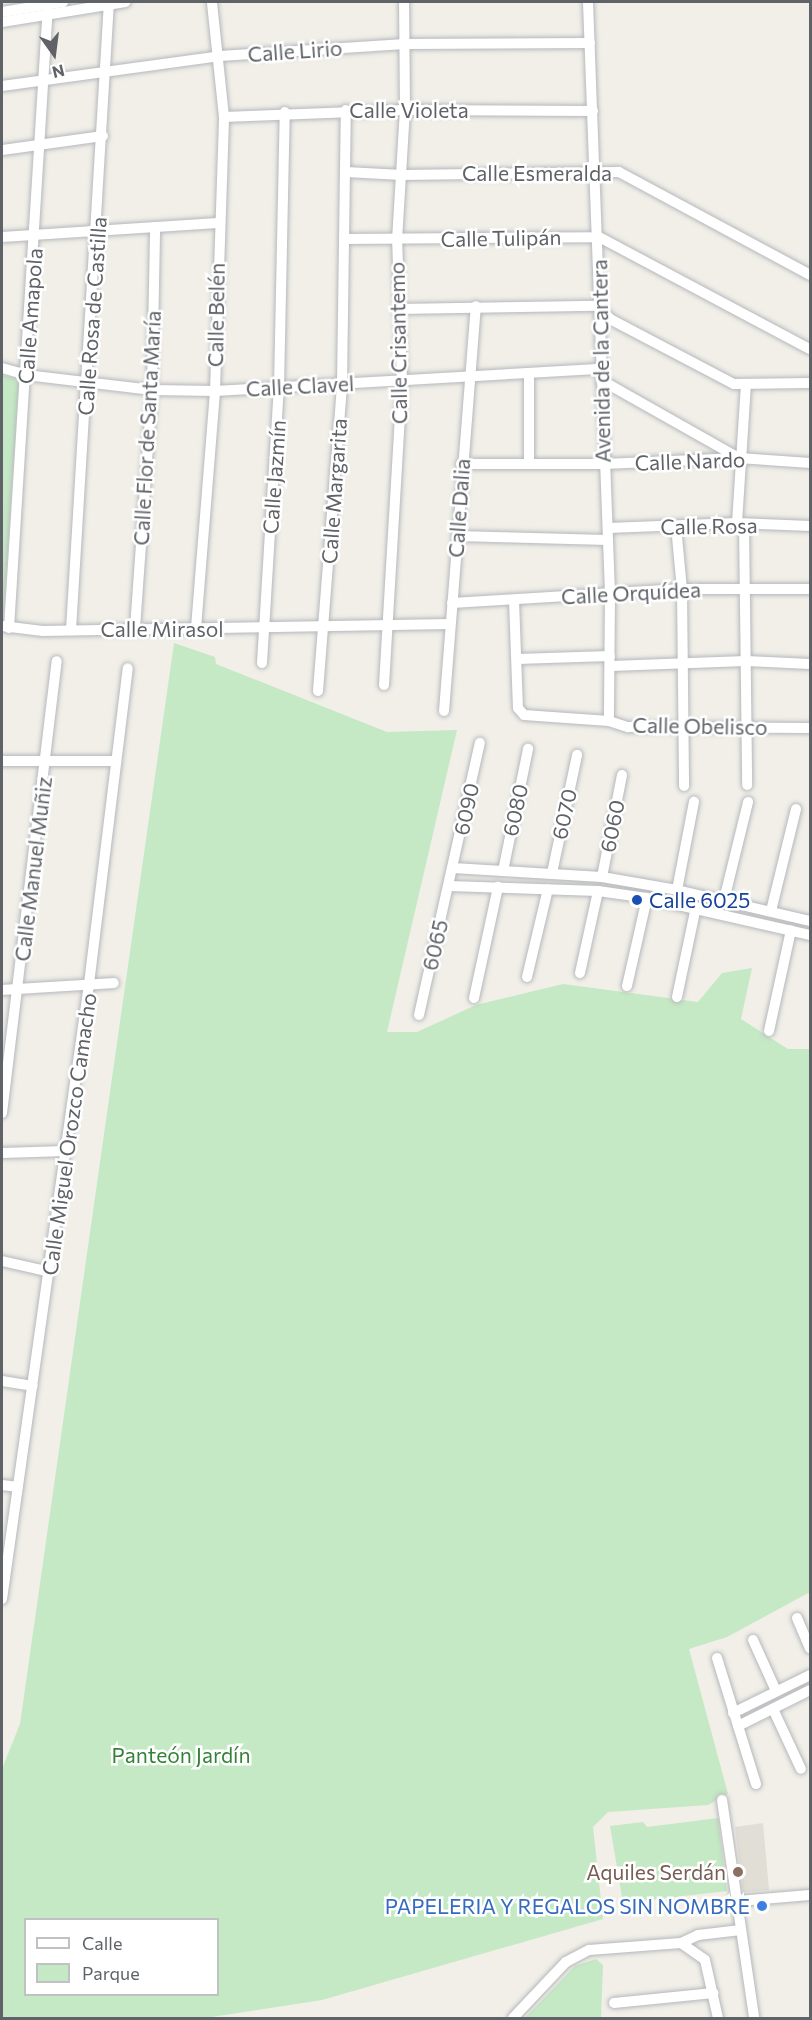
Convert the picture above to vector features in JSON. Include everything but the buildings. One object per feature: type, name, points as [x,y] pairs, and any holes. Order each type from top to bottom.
[{"type":"street","points":[[2,22],[63,2]]},
{"type":"street","points":[[2,12],[20,5],[47,9],[125,2]]},
{"type":"street","name":"Calle Belén","points":[[196,628],[215,391],[218,223],[224,117],[220,56],[212,2]]},
{"type":"street","name":"Calle Crisantemo","points":[[384,685],[402,380],[397,240],[405,110],[404,2]]},
{"type":"street","name":"Avenida de la Cantera","points":[[588,2],[599,237],[598,306],[610,594],[609,721]]},
{"type":"street","name":"Calle Rosa de Castilla","points":[[71,630],[107,71],[109,3]]},
{"type":"street","name":"Calle Amapola","points":[[5,627],[26,375],[46,80],[47,9]]},
{"type":"street","name":"Calle Lirio","points":[[2,86],[220,56],[405,44],[590,42]]},
{"type":"street","name":"Calle Violeta","points":[[224,117],[346,110],[593,111]]},
{"type":"street","name":"Calle Margarita","points":[[318,691],[342,384],[346,110]]},
{"type":"street","name":"Calle Jazmín","points":[[262,663],[279,387],[285,112]]},
{"type":"street","points":[[2,150],[103,136]]},
{"type":"street","name":"Calle Esmeralda","points":[[346,172],[402,175],[596,170],[625,174],[810,275]]},
{"type":"street","points":[[2,237],[218,223]]},
{"type":"street","name":"Calle Flor de Santa María","points":[[135,628],[152,390],[154,227]]},
{"type":"street","name":"Calle Tulipán","points":[[344,239],[599,237],[810,349]]},
{"type":"street","points":[[398,309],[476,306],[598,306],[610,319],[734,384],[810,383]]},
{"type":"street","name":"Calle Dalia","points":[[444,711],[458,536],[461,464],[476,306]]},
{"type":"street","name":"Calle Clavel","points":[[2,368],[26,375],[152,390],[215,391],[529,373],[601,374]]},
{"type":"street","points":[[529,373],[529,464]]},
{"type":"street","points":[[601,374],[739,458]]},
{"type":"street","points":[[746,384],[739,458],[740,523],[745,587],[747,785]]},
{"type":"street","name":"Calle Nardo","points":[[461,464],[604,464],[739,458],[810,463]]},
{"type":"street","name":"Calle Rosa","points":[[608,528],[740,523],[810,526]]},
{"type":"street","points":[[676,526],[682,589],[684,786]]},
{"type":"street","points":[[458,536],[608,540]]},
{"type":"street","name":"Calle Orquídea","points":[[452,603],[682,589],[745,587],[810,589]]},
{"type":"street","points":[[514,600],[517,659],[746,661],[810,664]]},
{"type":"street","name":"Calle Mirasol","points":[[5,627],[71,630],[450,624]]},
{"type":"street","name":"Calle Obelisco","points":[[517,659],[519,712],[609,721],[628,727],[810,728]]},
{"type":"street","name":"Calle Manuel Muñiz","points":[[2,1113],[48,760],[57,661]]},
{"type":"street","name":"Calle Miguel Orozco Camacho","points":[[2,1599],[5,1552],[18,1487],[50,1272],[89,984],[128,668]]},
{"type":"street","name":"6090","points":[[451,876],[480,743]]},
{"type":"street","name":"6080","points":[[503,871],[528,749]]},
{"type":"street","name":"6070","points":[[552,873],[577,755]]},
{"type":"street","points":[[2,761],[116,761]]},
{"type":"street","name":"6060","points":[[602,877],[622,776]]},
{"type":"street","points":[[677,890],[694,802]]},
{"type":"street","points":[[724,900],[748,802]]},
{"type":"street","points":[[771,911],[796,809]]},
{"type":"street","points":[[451,876],[503,871],[602,877],[677,890],[810,921]]},
{"type":"street","points":[[451,876],[498,887],[598,891],[647,898],[696,907],[810,935]]},
{"type":"street","name":"6065","points":[[419,1015],[451,876]]},
{"type":"street","points":[[474,999],[498,887]]},
{"type":"street","points":[[527,976],[548,889]]},
{"type":"street","points":[[580,973],[598,891]]},
{"type":"street","points":[[627,986],[647,898]]},
{"type":"street","points":[[677,997],[696,907]]},
{"type":"street","points":[[769,1031],[790,930]]},
{"type":"street","points":[[2,990],[114,983]]},
{"type":"street","points":[[2,1153],[66,1151]]},
{"type":"street","points":[[2,1261],[50,1272]]},
{"type":"street","points":[[2,1381],[33,1386]]},
{"type":"street","points":[[2,1485],[18,1487]]},
{"type":"street","points":[[796,1618],[810,1648]]},
{"type":"street","points":[[753,1640],[776,1691]]},
{"type":"street","points":[[717,1658],[756,1784]]},
{"type":"street","points":[[735,1719],[776,1691],[810,1675]]},
{"type":"street","points":[[735,1719],[773,1709],[810,1690]]},
{"type":"street","points":[[773,1709],[801,1769]]},
{"type":"street","points":[[722,1800],[754,2019]]},
{"type":"street","points":[[738,1900],[810,1894]]},
{"type":"street","points":[[513,2019],[566,1962],[589,1950],[681,1943],[698,1935],[741,1930]]},
{"type":"street","points":[[681,1943],[705,1960],[718,2019]]},
{"type":"street","points":[[614,2003],[714,1993]]},
{"type":"shaded area","points":[[763,1823],[769,1890],[743,1892],[735,1827]]},
{"type":"green space","points":[[2,375],[19,380],[3,623],[2,622]]},
{"type":"green space","name":"Panteón Jardín","points":[[174,643],[215,657],[216,664],[387,732],[457,730],[387,1032],[417,1032],[476,1005],[563,984],[698,1002],[722,973],[752,968],[741,1019],[788,1049],[810,1049],[810,1592],[727,1637],[689,1649],[728,1794],[708,1805],[608,1812],[593,1827],[603,1919],[322,2000],[205,2018],[2,2018],[2,1769],[20,1724]]},
{"type":"green space","points":[[718,1818],[727,1891],[623,1903],[610,1826],[643,1822],[647,1827]]},
{"type":"green space","points":[[596,1959],[603,1965],[601,2018],[525,2018],[575,1966]]},
{"type":"place","name":"Calle 6025","points":[[637,900]]},
{"type":"place","name":"Aquiles Serdán","points":[[738,1872]]},
{"type":"place","name":"PAPELERIA Y REGALOS SIN NOMBRE","points":[[762,1906]]}]
